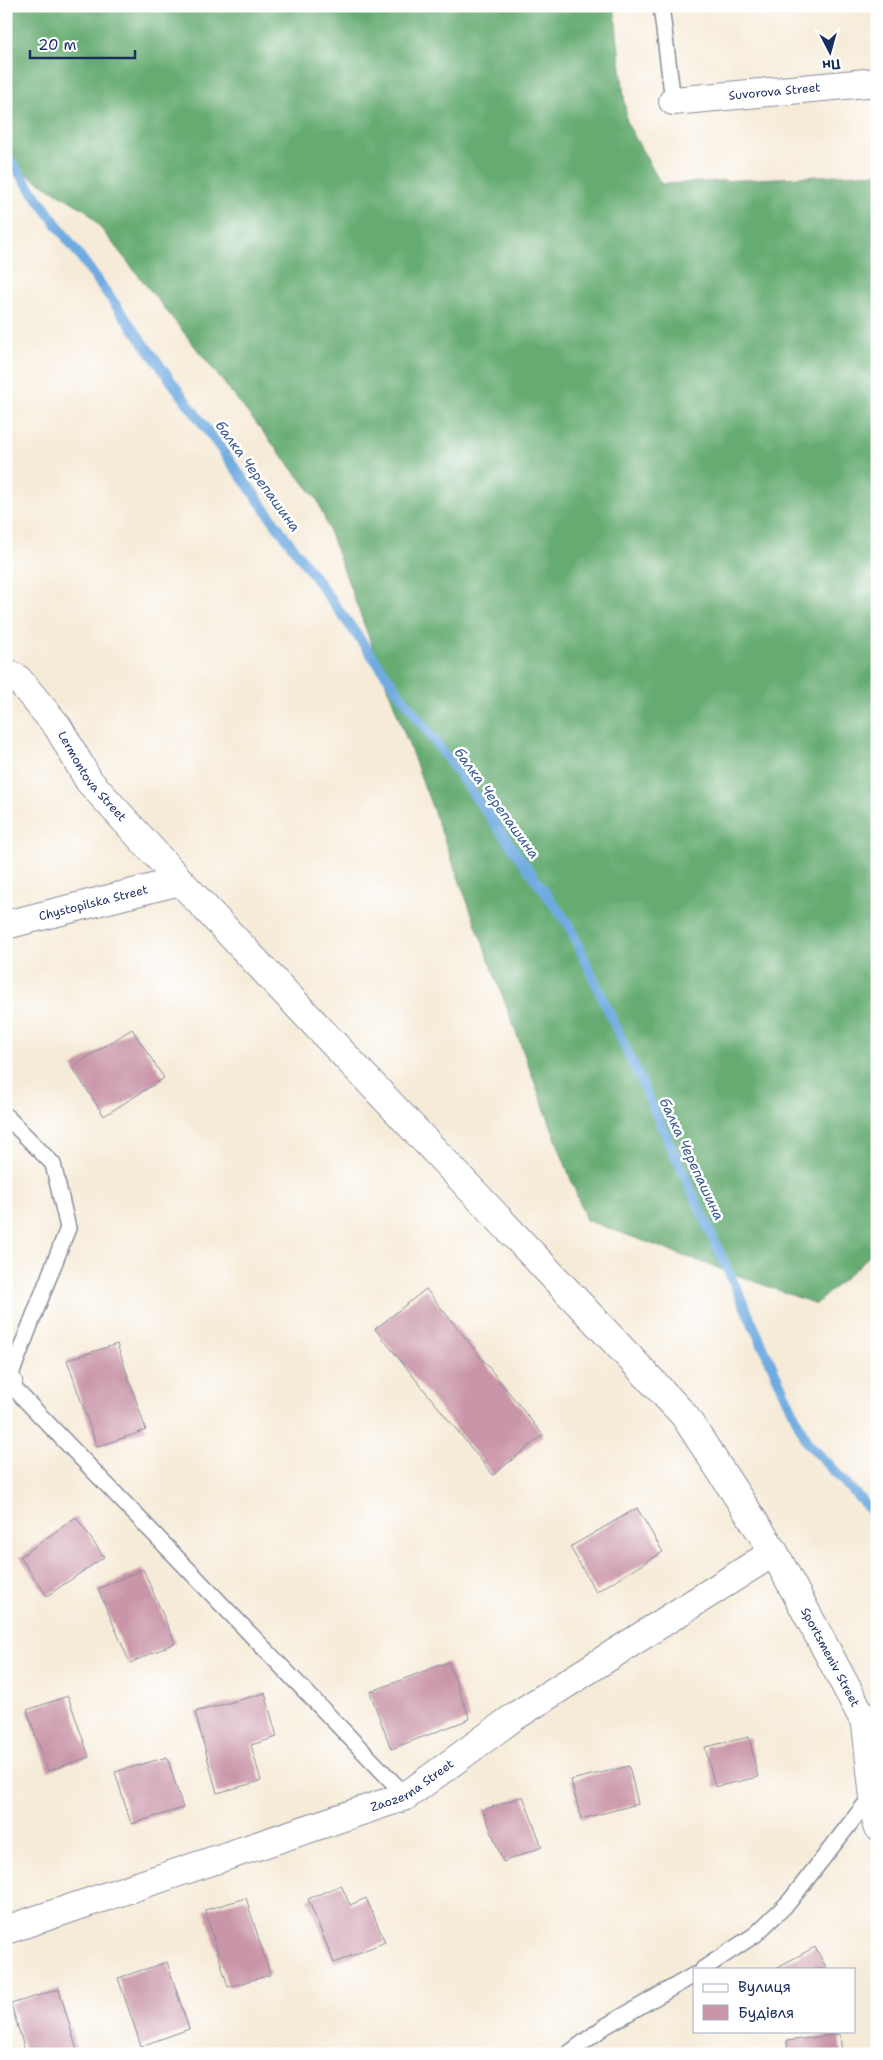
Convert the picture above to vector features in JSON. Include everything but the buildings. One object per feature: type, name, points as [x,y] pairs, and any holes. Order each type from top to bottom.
[{"type":"street","name":"Suvorova Street","points":[[673,101],[877,82]]},
{"type":"street","name":"Lermontova Street","points":[[6,672],[18,678],[58,727],[89,781],[180,881],[684,1415],[774,1552]]},
{"type":"street","name":"Chystopilska Street","points":[[6,925],[180,881]]},
{"type":"street","name":"Sportsmeniv Street","points":[[774,1552],[866,1724],[877,1826]]},
{"type":"street","name":"Zaozerna Street","points":[[6,1930],[406,1796],[514,1717],[774,1552]]},
{"type":"lane","points":[[661,6],[673,101]]},
{"type":"lane","points":[[6,1116],[53,1164],[68,1228],[7,1383],[406,1796]]},
{"type":"lane","points":[[705,1968],[756,1934],[789,1902],[873,1794]]},
{"type":"lane","points":[[568,2054],[604,2027],[693,1976]]},
{"type":"green space","points":[[6,6],[614,6],[627,123],[661,184],[877,173],[877,1249],[816,1304],[586,1220],[318,501],[87,211],[6,162]]},
{"type":"waterway","name":"балка Черепашина","points":[[6,155],[569,925],[807,1442],[877,1517]]}]
